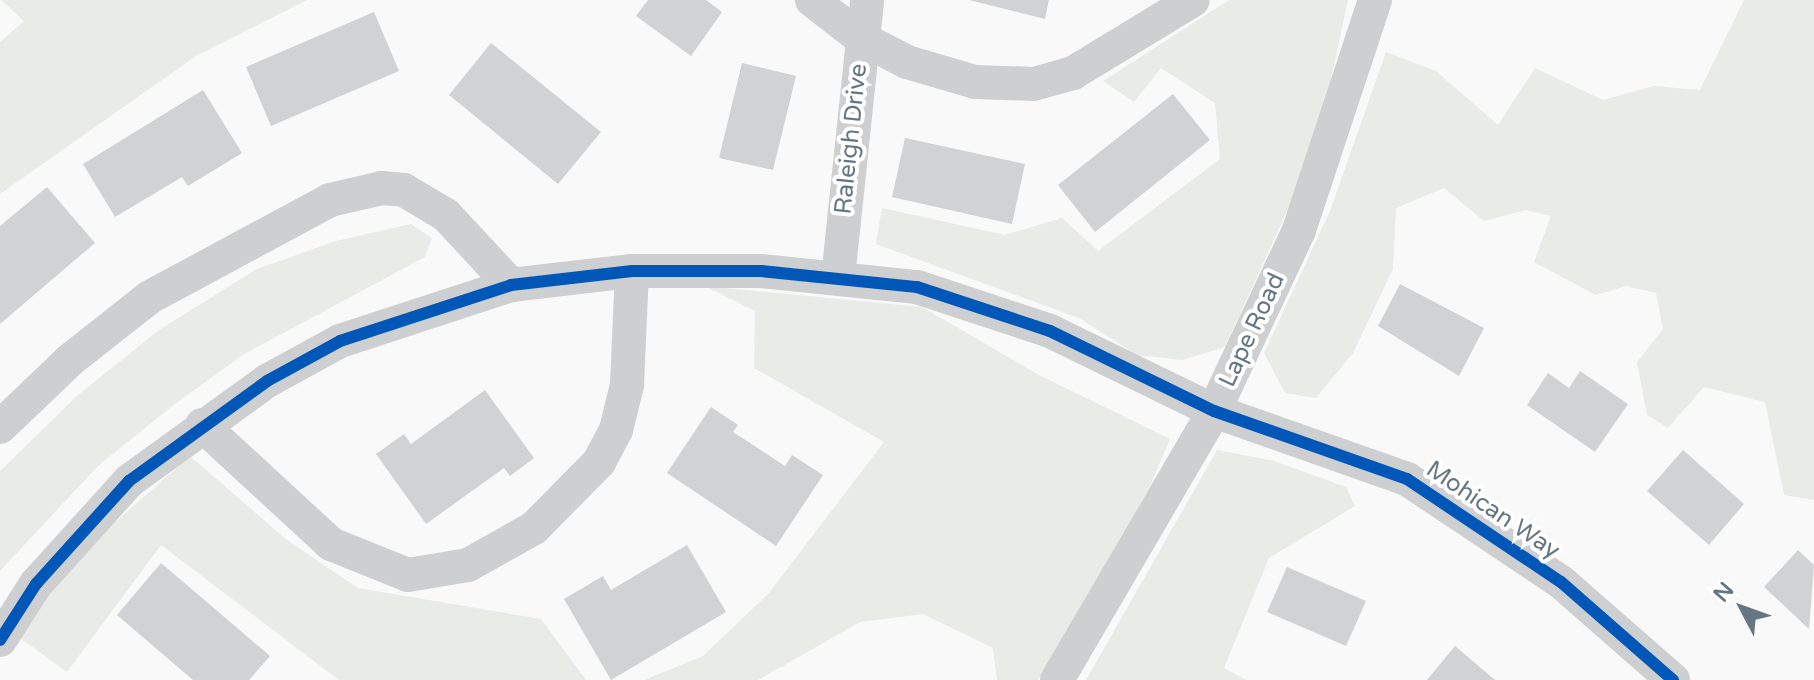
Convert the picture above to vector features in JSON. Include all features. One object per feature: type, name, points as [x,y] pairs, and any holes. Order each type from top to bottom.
[{"type":"street","points":[[812,0],[861,38],[907,62],[975,82],[1034,84],[1073,73],[1193,0]]},
{"type":"street","name":"Raleigh Drive","points":[[838,278],[867,0]]},
{"type":"street","name":"Lape Road","points":[[1057,680],[1214,411],[1299,230],[1375,0]]},
{"type":"street","points":[[0,427],[70,360],[150,297],[330,200],[382,188],[404,190],[446,215],[511,285]]},
{"type":"street","points":[[202,425],[331,544],[408,575],[468,565],[534,528],[599,462],[616,430],[627,385],[632,271]]},
{"type":"street","name":"Mohican Way","points":[[0,640],[87,523],[129,481],[202,425],[340,341],[511,285],[632,271],[761,271],[917,287],[1050,331],[1214,411],[1407,479],[1561,582],[1673,680]]},
{"type":"shaded area","points":[[1,0],[307,0],[196,56],[0,194],[0,42],[24,21]]},
{"type":"shaded area","points":[[1229,0],[1348,0],[1329,89],[1293,198],[1225,347],[1182,360],[1137,355],[1079,318],[876,244],[882,208],[1005,235],[1062,218],[1098,251],[1220,159],[1215,103],[1161,68],[1134,102],[1103,81]]},
{"type":"shaded area","points":[[1744,0],[1814,0],[1814,500],[1784,495],[1765,402],[1704,387],[1668,428],[1647,415],[1637,362],[1663,329],[1656,293],[1626,286],[1596,295],[1534,262],[1551,216],[1526,210],[1484,221],[1444,188],[1396,208],[1393,269],[1353,353],[1316,398],[1285,393],[1264,353],[1330,211],[1386,52],[1436,71],[1498,125],[1535,68],[1603,100],[1654,86],[1700,90]]},
{"type":"shaded area","points":[[411,224],[432,238],[425,257],[244,354],[171,407],[98,466],[0,571],[0,471],[78,395],[159,330],[257,269],[336,241]]},
{"type":"shaded area","points":[[705,286],[922,307],[1039,375],[1170,439],[1149,488],[1038,680],[997,680],[993,648],[923,614],[860,622],[758,680],[644,680],[703,656],[769,593],[884,442],[754,368],[755,311]]},
{"type":"shaded area","points":[[1217,450],[1274,461],[1346,487],[1355,506],[1269,558],[1224,668],[1246,680],[1086,680]]},
{"type":"shaded area","points":[[190,456],[287,540],[358,588],[541,619],[586,680],[339,680],[161,545],[67,672],[17,636],[88,546]]},
{"type":"building","points":[[648,0],[706,0],[722,12],[691,56],[636,16]]},
{"type":"building","points":[[969,0],[1049,0],[1045,19]]},
{"type":"building","points":[[374,12],[399,71],[271,126],[246,67]]},
{"type":"building","points":[[491,43],[601,132],[558,184],[449,95]]},
{"type":"building","points":[[742,63],[796,76],[773,170],[719,158]]},
{"type":"building","points":[[203,90],[242,153],[188,186],[182,177],[115,217],[83,164]]},
{"type":"building","points":[[1173,94],[1210,140],[1095,232],[1058,185]]},
{"type":"building","points":[[905,138],[1025,164],[1012,224],[892,197]]},
{"type":"building","points":[[47,187],[95,243],[0,324],[0,226]]},
{"type":"building","points":[[1400,284],[1484,328],[1459,376],[1378,326]]},
{"type":"building","points":[[1580,371],[1628,404],[1595,452],[1527,405],[1548,373],[1569,388]]},
{"type":"building","points":[[485,390],[534,458],[510,476],[504,468],[426,524],[376,454],[404,434],[411,444]]},
{"type":"building","points":[[711,407],[738,425],[733,432],[785,466],[792,455],[823,475],[776,546],[667,473]]},
{"type":"building","points":[[1683,450],[1744,504],[1709,545],[1647,491]]},
{"type":"building","points":[[687,545],[726,612],[611,680],[564,599],[603,576],[611,590]]},
{"type":"building","points":[[1798,550],[1814,565],[1809,629],[1764,587]]},
{"type":"building","points":[[161,563],[270,656],[249,680],[193,680],[117,615]]},
{"type":"building","points":[[1287,567],[1366,601],[1346,646],[1267,612]]},
{"type":"building","points":[[1455,646],[1495,680],[1427,680]]},
{"type":"cycle path","points":[[0,640],[36,584],[129,481],[267,381],[340,341],[511,285],[632,271],[761,271],[917,287],[1050,331],[1214,411],[1407,479],[1561,582],[1673,680]]}]
